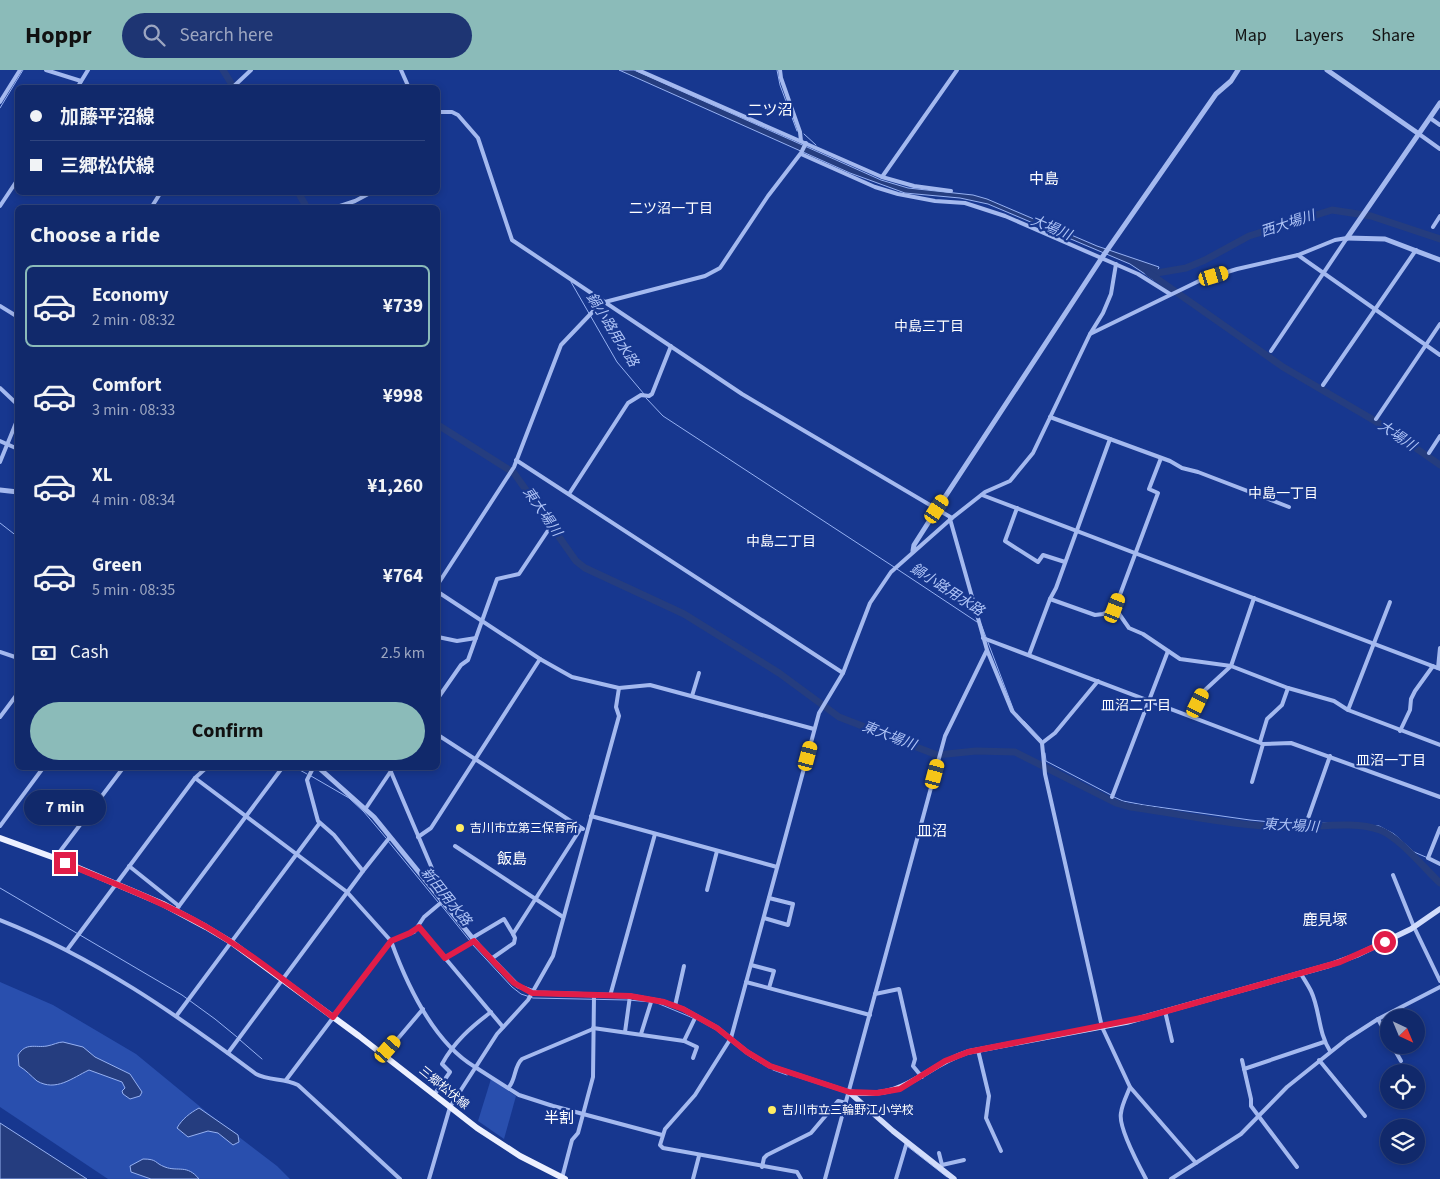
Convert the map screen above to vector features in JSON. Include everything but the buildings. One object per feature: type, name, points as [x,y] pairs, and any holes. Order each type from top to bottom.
[{"type":"main road","name":"三郷松伏線","points":[[0,838],[55,858],[178,908],[231,942],[282,979],[504,1148],[563,1178]]},
{"type":"main road","points":[[849,1092],[885,1093],[900,1089],[951,1058],[978,1050],[1102,1027],[1165,1012],[1300,974],[1348,959],[1414,927],[1440,909]]},
{"type":"main road","points":[[849,1092],[906,1142],[941,1166],[954,1179]]},
{"type":"street","points":[[0,102],[20,70]]},
{"type":"street","points":[[46,70],[81,81]]},
{"type":"street","points":[[79,85],[88,70]]},
{"type":"street","points":[[234,85],[251,70]]},
{"type":"street","points":[[401,70],[408,85]]},
{"type":"street","points":[[638,70],[882,177],[914,186],[951,191]]},
{"type":"street","points":[[780,70],[781,78],[800,132],[801,141]]},
{"type":"street","points":[[882,177],[957,70]]},
{"type":"street","points":[[913,551],[914,545],[937,509],[1108,248],[1216,94],[1231,81],[1238,70]]},
{"type":"street","points":[[1327,70],[1440,149]]},
{"type":"street","points":[[1271,351],[1366,210],[1439,108]]},
{"type":"street","points":[[440,112],[452,112],[458,115],[478,138],[512,240],[742,394],[951,518],[987,650],[1012,711],[1042,742],[1044,768],[1102,1027],[1130,1086],[1196,1163]]},
{"type":"street","points":[[1430,118],[1440,125]]},
{"type":"street","points":[[440,581],[511,470],[561,345],[597,306],[605,302],[716,272],[724,263],[768,196],[801,154],[806,144]]},
{"type":"street","points":[[801,154],[875,187],[898,194],[935,201],[965,203],[983,208],[1138,274],[1170,294]]},
{"type":"street","points":[[0,206],[15,184]]},
{"type":"street","points":[[343,205],[366,195]]},
{"type":"street","points":[[1433,226],[1440,216]]},
{"type":"street","points":[[1090,334],[1201,280],[1237,269],[1298,255],[1335,240],[1347,238],[1386,239],[1440,260]]},
{"type":"street","points":[[1323,385],[1416,250]]},
{"type":"street","points":[[1298,255],[1440,355]]},
{"type":"street","points":[[801,1179],[797,1172],[699,1156],[663,1148],[660,1145],[662,1135],[695,1096],[730,1040],[814,729],[821,709],[843,673],[870,603],[891,572],[913,551],[951,518],[982,495],[1010,481],[1033,453],[1090,334],[1103,313],[1110,294],[1116,264]]},
{"type":"street","points":[[0,306],[15,315]]},
{"type":"street","points":[[1376,419],[1440,324]]},
{"type":"street","points":[[569,494],[628,403],[641,395],[649,396],[652,394],[671,346]]},
{"type":"street","points":[[0,388],[15,402]]},
{"type":"street","points":[[1050,416],[1182,468],[1198,472],[1289,507]]},
{"type":"street","points":[[0,462],[15,424]]},
{"type":"street","points":[[1429,453],[1440,436]]},
{"type":"street","points":[[1029,655],[1056,588],[1110,439]]},
{"type":"street","points":[[0,441],[15,448]]},
{"type":"street","points":[[1050,599],[1096,616],[1115,608],[1158,493],[1149,489],[1160,458]]},
{"type":"street","points":[[516,460],[843,673]]},
{"type":"street","points":[[0,490],[15,492]]},
{"type":"street","points":[[982,495],[1439,668],[1440,648]]},
{"type":"street","points":[[1017,508],[1005,541],[1038,562],[1042,555],[1065,562]]},
{"type":"street","points":[[440,695],[460,664],[468,660],[497,579],[519,574],[549,529]]},
{"type":"street","points":[[440,593],[540,659],[572,677],[619,688],[650,685],[814,729]]},
{"type":"street","points":[[1193,717],[1205,690],[1231,666],[1254,598]]},
{"type":"street","points":[[1348,710],[1390,602]]},
{"type":"street","points":[[1115,608],[1129,628],[1143,634],[1180,659],[1231,666],[1288,688],[1334,701],[1348,710],[1440,745]]},
{"type":"street","points":[[440,638],[457,640],[476,638]]},
{"type":"street","points":[[984,638],[1262,743],[1291,743],[1440,797]]},
{"type":"street","points":[[825,1179],[948,729],[987,650]]},
{"type":"street","points":[[1112,797],[1168,651]]},
{"type":"street","points":[[0,652],[15,657]]},
{"type":"street","points":[[418,836],[431,828],[540,659]]},
{"type":"street","points":[[1400,730],[1410,710],[1411,699],[1415,691],[1433,666]]},
{"type":"street","points":[[692,696],[699,673]]},
{"type":"street","points":[[1042,742],[1055,733],[1098,681]]},
{"type":"street","points":[[429,1179],[450,1107],[503,1027],[528,1000],[553,956],[619,716],[616,706],[619,688]]},
{"type":"street","points":[[1252,782],[1267,719],[1282,705],[1288,688]]},
{"type":"street","points":[[0,717],[15,698]]},
{"type":"street","points":[[440,736],[587,832]]},
{"type":"street","points":[[1306,824],[1330,756]]},
{"type":"street","points":[[0,826],[42,770]]},
{"type":"street","points":[[55,858],[121,770]]},
{"type":"street","points":[[67,950],[195,778],[204,770]]},
{"type":"street","points":[[129,866],[178,908],[280,770]]},
{"type":"street","points":[[311,770],[308,775],[319,824],[334,835],[363,871]]},
{"type":"street","points":[[321,770],[366,808],[388,839],[472,941],[514,983],[531,994],[594,999],[630,999],[675,1006],[770,1066],[849,1092]]},
{"type":"street","points":[[366,808],[390,770]]},
{"type":"street","points":[[286,1080],[391,941],[419,927],[424,917],[442,904],[445,899],[391,770]]},
{"type":"street","points":[[195,778],[347,892],[391,941],[400,967],[423,1009],[450,1049],[519,1094],[583,1114],[662,1135]]},
{"type":"street","points":[[591,816],[777,868]]},
{"type":"street","points":[[177,1015],[319,824]]},
{"type":"street","points":[[513,934],[581,828]]},
{"type":"street","points":[[1440,828],[1428,858],[1440,864]]},
{"type":"street","points":[[613,998],[655,834]]},
{"type":"street","points":[[228,1053],[388,839]]},
{"type":"street","points":[[455,846],[563,917]]},
{"type":"street","points":[[706,890],[717,851]]},
{"type":"street","points":[[1394,875],[1414,927],[1440,981]]},
{"type":"street","points":[[764,918],[788,924],[793,904],[769,898]]},
{"type":"street","points":[[445,958],[504,919],[515,938],[514,943],[491,959]]},
{"type":"street","points":[[0,920],[67,950],[124,982],[177,1015],[261,1077],[286,1080],[298,1085],[400,1179]]},
{"type":"street","points":[[419,927],[503,1027]]},
{"type":"street","points":[[751,965],[774,971],[769,988]]},
{"type":"street","points":[[675,1006],[684,966]]},
{"type":"street","points":[[1300,974],[1311,991],[1324,1042],[1330,1051]]},
{"type":"street","points":[[746,982],[870,1015]]},
{"type":"street","points":[[1171,1179],[1241,1134],[1287,1088],[1330,1051],[1378,1019],[1440,987]]},
{"type":"street","points":[[876,994],[899,989],[915,1059],[913,1066],[922,1076]]},
{"type":"street","points":[[563,1178],[572,1140],[578,1133],[593,1077],[594,999]]},
{"type":"street","points":[[626,1032],[630,999]]},
{"type":"street","points":[[641,1034],[651,1002]]},
{"type":"street","points":[[384,1055],[423,1009]]},
{"type":"street","points":[[434,1095],[450,1072],[442,1064],[450,1049],[473,1025],[492,1012]]},
{"type":"street","points":[[1165,1012],[1172,1041]]},
{"type":"street","points":[[684,1041],[695,1018]]},
{"type":"street","points":[[1378,1019],[1380,1023]]},
{"type":"street","points":[[509,1088],[513,1083],[518,1062],[522,1059],[594,1029],[684,1041],[697,1047],[693,1058]]},
{"type":"street","points":[[1244,1069],[1324,1042]]},
{"type":"street","points":[[978,1050],[989,1096],[986,1118],[1001,1151]]},
{"type":"street","points":[[1397,1054],[1401,1061]]},
{"type":"street","points":[[1242,1060],[1251,1106],[1297,1167]]},
{"type":"street","points":[[1320,1060],[1365,1116]]},
{"type":"street","points":[[1130,1086],[1121,1112],[1120,1121],[1136,1162],[1146,1179]]},
{"type":"street","points":[[762,1167],[764,1158],[767,1155],[811,1133],[838,1102],[846,1103]]},
{"type":"street","points":[[896,1179],[906,1142]]},
{"type":"street","points":[[939,1153],[941,1166],[964,1160]]},
{"type":"street","points":[[693,1179],[699,1156]]},
{"type":"shaded area","points":[[0,982],[53,1005],[136,1054],[209,1114],[277,1166],[290,1179],[108,1179],[0,1107]]},
{"type":"shaded area","points":[[491,1079],[516,1096],[504,1139],[478,1121]]},
{"type":"water","points":[[619,70],[634,70],[881,180],[908,188],[973,195],[987,199],[1097,246],[1159,267],[1154,280],[1130,264],[988,204],[960,198],[905,193],[850,173]]},
{"type":"water","points":[[63,1042],[83,1047],[95,1057],[130,1074],[142,1092],[140,1096],[130,1099],[123,1094],[122,1091],[125,1088],[122,1082],[89,1070],[64,1083],[51,1085],[37,1081],[19,1066],[18,1055],[24,1048],[47,1046]]},
{"type":"water","points":[[199,1108],[238,1135],[239,1142],[233,1145],[218,1133],[208,1131],[188,1137],[177,1128],[187,1116]]},
{"type":"water","points":[[0,1123],[87,1179],[0,1179]]},
{"type":"water","points":[[143,1159],[154,1160],[162,1166],[186,1170],[195,1174],[199,1179],[151,1179],[131,1172],[130,1166]]},
{"type":"waterway","points":[[0,108],[23,70]]},
{"type":"waterway","name":"東大場川","points":[[223,70],[232,85]]},
{"type":"waterway","points":[[777,70],[780,85],[797,131]]},
{"type":"waterway","points":[[804,134],[816,145]]},
{"type":"waterway","name":"東大場川","points":[[300,195],[305,205]]},
{"type":"waterway","name":"西大場川","points":[[1148,272],[1151,274],[1186,268],[1249,236],[1332,210],[1371,216],[1440,239]]},
{"type":"waterway","name":"大場川","points":[[1149,273],[1283,367],[1387,428],[1440,465]]},
{"type":"waterway","name":"鍋小路用水路","points":[[571,282],[617,362],[644,394]]},
{"type":"waterway","name":"鍋小路用水路","points":[[646,398],[663,416],[894,567]]},
{"type":"waterway","name":"東大場川","points":[[440,426],[514,473],[576,561],[585,568],[684,614],[779,673],[839,717],[937,755],[976,751],[1015,752],[1116,803],[1130,807],[1266,826],[1358,825],[1370,827],[1380,830],[1396,840],[1440,883]]},
{"type":"waterway","name":"新田用水路","points":[[0,523],[15,535]]},
{"type":"waterway","name":"鍋小路用水路","points":[[897,569],[977,622]]},
{"type":"waterway","name":"鍋小路用水路","points":[[981,624],[1014,711]]},
{"type":"waterway","name":"鍋小路用水路","points":[[1024,721],[1042,740]]},
{"type":"waterway","name":"鍋小路用水路","points":[[1045,753],[1046,761],[1111,795]]},
{"type":"waterway","name":"新田用水路","points":[[300,770],[307,774]]},
{"type":"waterway","name":"新田用水路","points":[[311,776],[349,798],[364,812],[386,838]]},
{"type":"waterway","name":"鍋小路用水路","points":[[1114,797],[1123,801],[1144,805],[1250,820],[1281,823],[1344,823],[1379,826],[1394,834],[1414,852],[1428,858]]},
{"type":"waterway","name":"新田用水路","points":[[388,841],[438,902]]},
{"type":"waterway","points":[[0,888],[182,995],[237,1037]]},
{"type":"waterway","name":"新田用水路","points":[[441,905],[470,941]]},
{"type":"waterway","name":"新田用水路","points":[[472,944],[512,987],[521,994],[533,998],[651,1002]]},
{"type":"waterway","name":"新田用水路","points":[[657,1003],[693,1018]]},
{"type":"waterway","points":[[240,1040],[262,1059]]},
{"type":"waterway","name":"新田用水路","points":[[749,1056],[761,1063]]},
{"type":"waterway","name":"新田用水路","points":[[773,1070],[787,1075]]},
{"type":"waterway","name":"新田用水路","points":[[907,1146],[947,1177]]},
{"type":"place","name":"吉川市立第三保育所","points":[[460,828]]},
{"type":"place","name":"吉川市立三輪野江小学校","points":[[772,1110]]},
{"type":"district","name":"二ツ沼","points":[[770,110]]},
{"type":"district","name":"中島","points":[[1044,179]]},
{"type":"district","name":"二ツ沼一丁目","points":[[671,209]]},
{"type":"district","name":"中島三丁目","points":[[929,327]]},
{"type":"district","name":"中島一丁目","points":[[1283,494]]},
{"type":"district","name":"中島二丁目","points":[[781,542]]},
{"type":"district","name":"皿沼二丁目","points":[[1136,706]]},
{"type":"district","name":"皿沼一丁目","points":[[1391,761]]},
{"type":"district","name":"皿沼","points":[[932,831]]},
{"type":"district","name":"飯島","points":[[512,859]]},
{"type":"district","name":"鹿見塚","points":[[1325,920]]},
{"type":"district","name":"半割","points":[[559,1118]]},
{"type":"route","points":[[65,863],[163,904],[206,927],[231,942],[333,1017],[387,945],[391,941],[414,932],[419,927],[445,958],[474,941],[514,983],[524,990],[537,994],[642,997],[664,1002],[683,1009],[717,1028],[747,1052],[770,1066],[806,1079],[856,1093],[885,1093],[900,1089],[945,1061],[968,1052],[1146,1017],[1340,962],[1385,942]]}]
